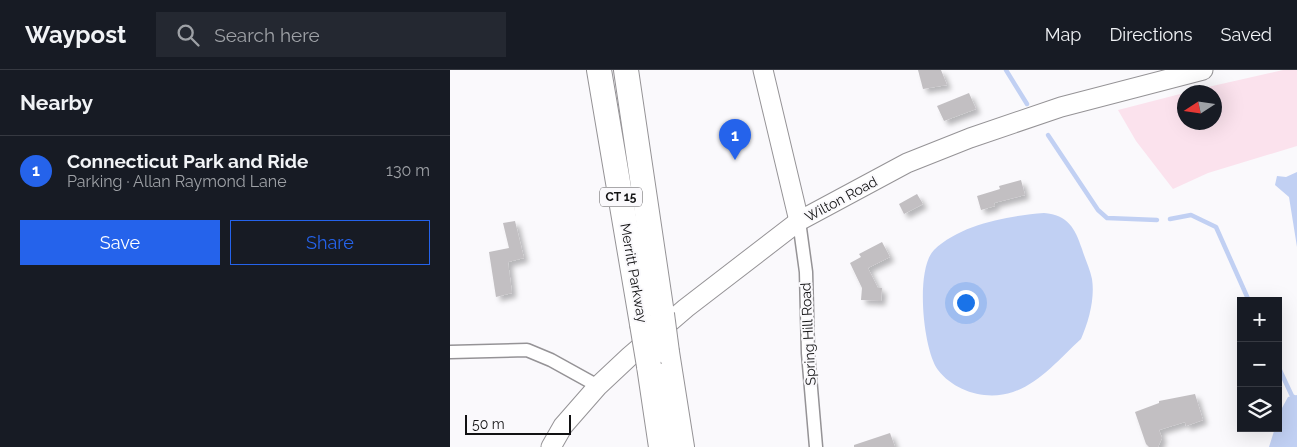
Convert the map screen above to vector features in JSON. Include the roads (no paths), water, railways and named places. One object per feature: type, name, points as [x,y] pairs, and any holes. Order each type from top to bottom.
[{"type":"highway","name":"Merritt Parkway","points":[[600,70],[652,319],[668,352],[682,447]]},
{"type":"highway","name":"Merritt Parkway","points":[[626,70],[636,142],[652,319],[649,366],[661,447]]},
{"type":"highway","points":[[632,70],[636,142]]},
{"type":"main road","points":[[763,70],[799,222]]},
{"type":"main road","name":"Wilton Road","points":[[550,447],[562,426],[598,386],[686,308],[799,222],[907,163],[970,138],[1061,106],[1203,70]]},
{"type":"street","name":"Spring Hill Road","points":[[799,222],[806,272],[808,353],[816,447]]},
{"type":"street","points":[[450,352],[527,350],[551,360],[598,386]]},
{"type":"water","points":[[1297,172],[1297,247],[1289,197],[1275,185],[1277,176],[1286,177]]},
{"type":"water","points":[[1044,213],[1052,214],[1065,220],[1073,229],[1091,275],[1093,286],[1092,302],[1087,325],[1081,339],[1041,376],[1023,388],[1003,395],[982,395],[962,389],[945,378],[938,370],[928,345],[923,310],[923,291],[924,274],[928,260],[934,250],[945,241],[971,228],[1000,219]]},
{"type":"water","points":[[1297,395],[1297,447],[1269,447],[1274,432],[1282,432],[1282,408],[1288,397]]},
{"type":"waterway","points":[[1006,70],[1027,104]]},
{"type":"waterway","points":[[1048,135],[1098,210],[1107,218],[1157,220]]},
{"type":"waterway","points":[[1170,219],[1191,215],[1216,227],[1247,297]]},
{"type":"waterway","points":[[1282,375],[1292,396],[1297,399]]},
{"type":"place","name":"Connecticut Park and Ride","points":[[735,160]]}]
